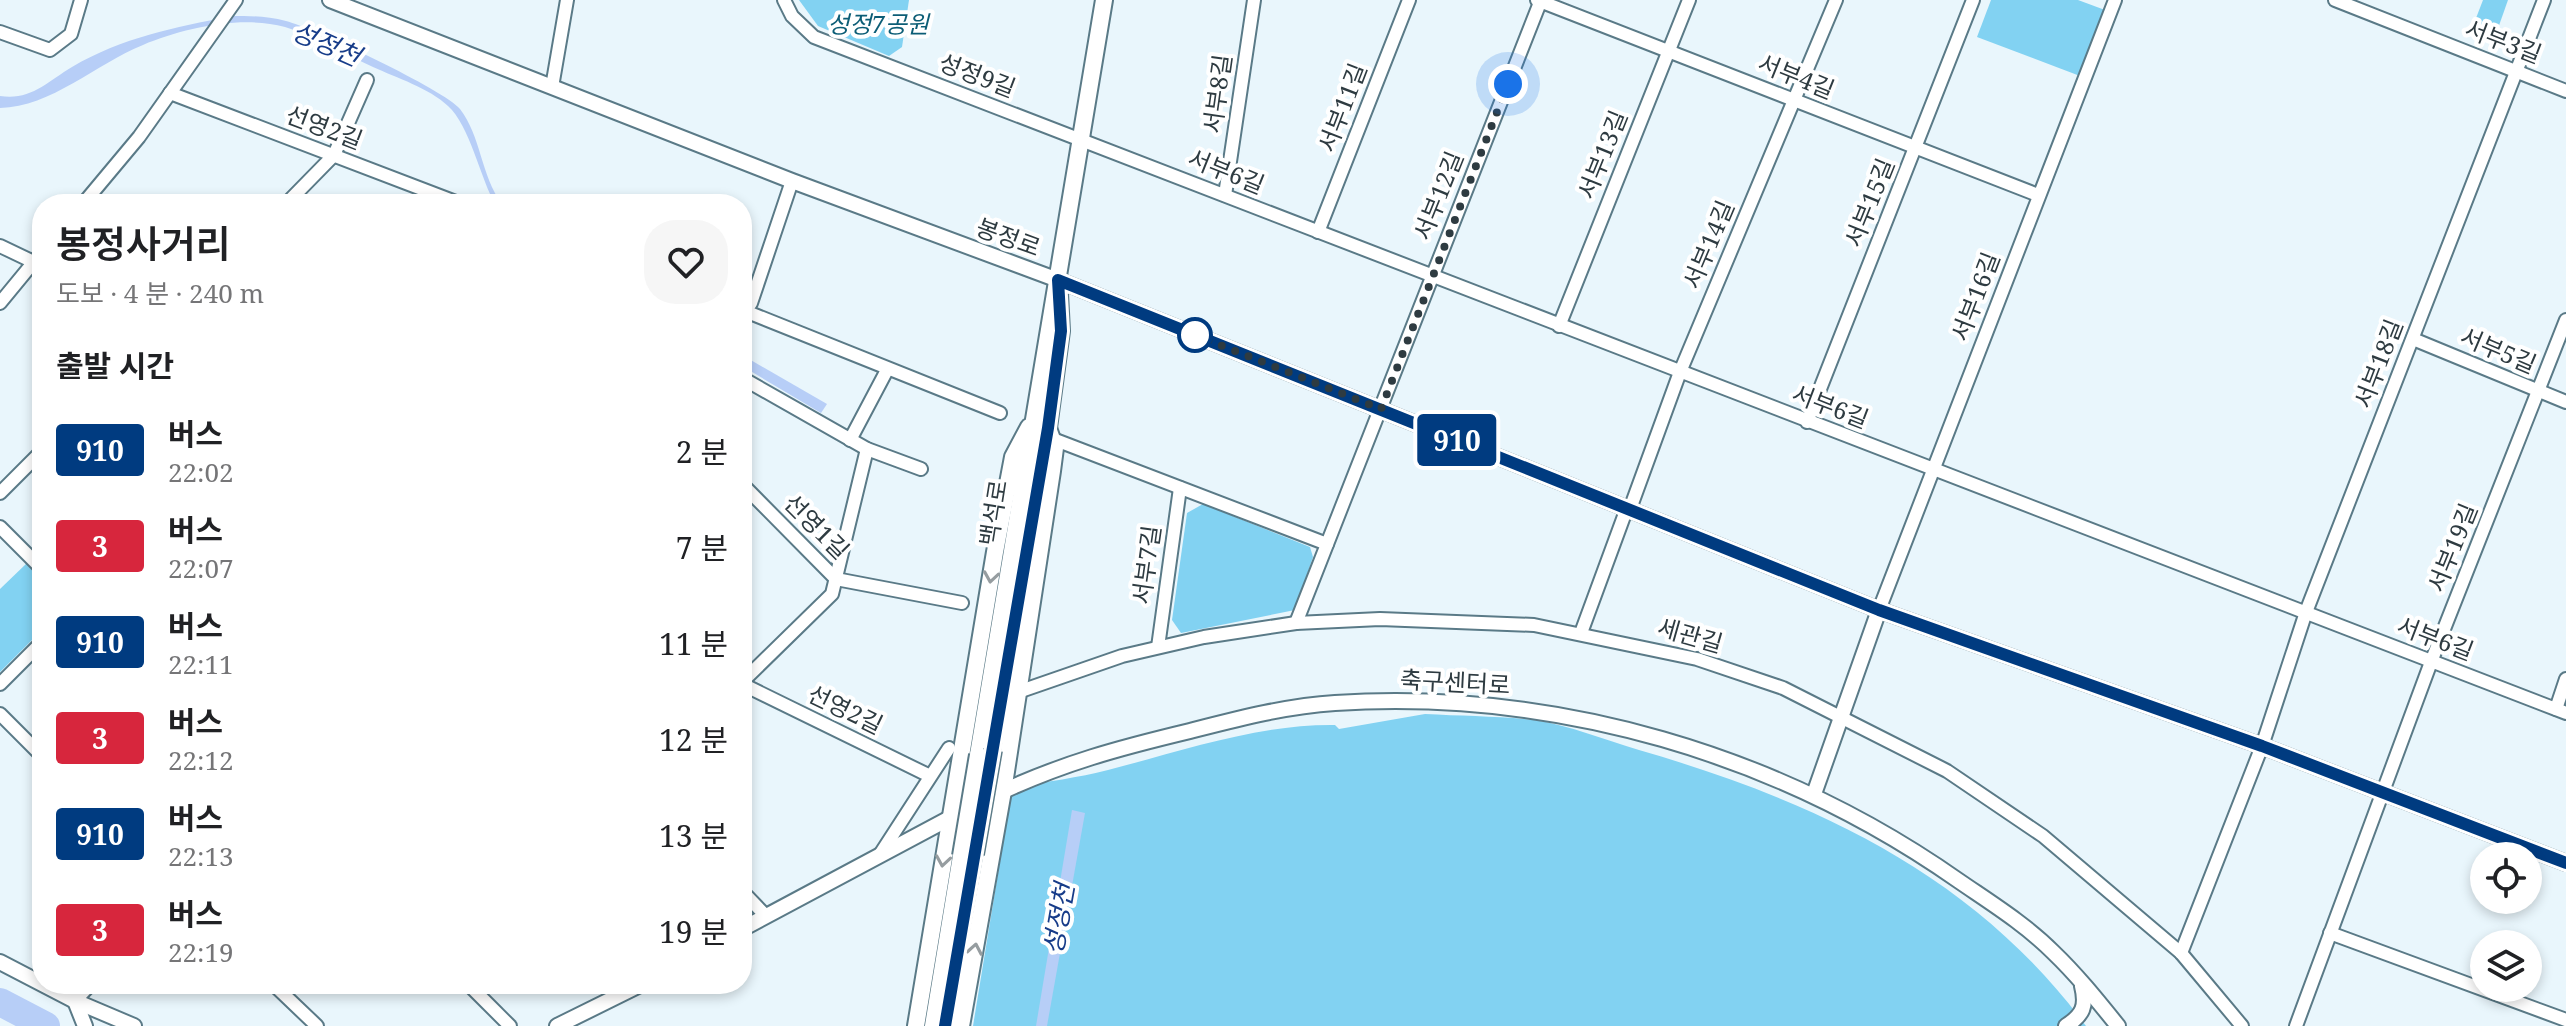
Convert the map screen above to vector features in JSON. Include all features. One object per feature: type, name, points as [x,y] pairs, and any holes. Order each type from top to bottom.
[{"type":"main road","name":"백석로","points":[[968,855],[1044,430],[1058,280],[1104,0]]},
{"type":"main road","points":[[916,1026],[1013,457],[1020,437],[1044,430],[1052,471],[1003,791],[961,1026]]},
{"type":"main road","points":[[933,1026],[968,855]]},
{"type":"main road","points":[[945,1026],[968,855]]},
{"type":"street","points":[[0,32],[50,50],[71,34],[81,0]]},
{"type":"street","points":[[91,194],[170,93],[236,0]]},
{"type":"street","name":"봉정로","points":[[330,0],[792,181],[1058,280],[1879,610],[2262,746],[2566,863]]},
{"type":"street","points":[[552,87],[567,0]]},
{"type":"street","name":"성정9길","points":[[784,0],[792,16],[814,37],[1080,138]]},
{"type":"street","name":"서부8길","points":[[1225,195],[1254,0]]},
{"type":"street","name":"서부11길","points":[[1318,232],[1409,0]]},
{"type":"street","name":"서부4길","points":[[1540,0],[2038,195]]},
{"type":"street","name":"서부12길","points":[[1296,623],[1540,0]]},
{"type":"street","name":"서부13길","points":[[1559,326],[1689,0]]},
{"type":"street","name":"서부14길","points":[[1581,633],[1680,372],[1836,0]]},
{"type":"street","name":"서부15길","points":[[1807,422],[1973,0]]},
{"type":"street","name":"서부16길","points":[[1879,610],[2115,0]]},
{"type":"street","name":"서부3길","points":[[2335,0],[2566,91]]},
{"type":"street","name":"서부18길","points":[[2181,953],[2262,746],[2306,612],[2544,0]]},
{"type":"street","points":[[296,194],[334,155],[367,80]]},
{"type":"street","name":"선영2길","points":[[170,93],[435,194]]},
{"type":"street","name":"서부6길","points":[[1080,138],[1932,471],[2561,711]]},
{"type":"street","points":[[752,292],[792,181]]},
{"type":"street","points":[[0,246],[32,257]]},
{"type":"street","points":[[0,303],[32,268]]},
{"type":"street","points":[[752,317],[1000,413]]},
{"type":"street","name":"서부19길","points":[[2296,1026],[2431,662],[2566,320]]},
{"type":"street","name":"서부5길","points":[[2413,339],[2566,402]]},
{"type":"street","points":[[850,440],[887,370]]},
{"type":"street","points":[[752,384],[867,449],[921,469]]},
{"type":"street","points":[[1044,430],[1180,488],[1327,544]]},
{"type":"street","points":[[752,673],[832,594],[867,449]]},
{"type":"street","points":[[0,493],[32,461]]},
{"type":"street","name":"서부7길","points":[[1158,647],[1180,488]]},
{"type":"street","name":"선영1길","points":[[752,494],[836,579],[962,603]]},
{"type":"street","points":[[0,527],[32,559]]},
{"type":"street","points":[[1814,794],[1879,610]]},
{"type":"street","name":"세관길","points":[[1018,692],[1158,647],[1296,623],[1380,619],[1534,625],[1697,659],[1783,688],[1947,771],[2043,836],[2181,953],[2242,1026]]},
{"type":"street","points":[[0,684],[32,652]]},
{"type":"street","points":[[2561,711],[2566,679]]},
{"type":"street","name":"선영2길","points":[[752,688],[928,775]]},
{"type":"street","name":"축구센터로","points":[[752,924],[950,816],[1081,758],[1269,712],[1375,701],[1520,708],[1662,738],[1714,753],[1814,794],[1905,844],[1978,894],[2051,950],[2118,1026]]},
{"type":"street","points":[[0,714],[32,746]]},
{"type":"street","points":[[879,856],[928,775],[949,748]]},
{"type":"street","points":[[752,901],[766,916]]},
{"type":"street","points":[[2330,933],[2566,1020]]},
{"type":"street","points":[[0,962],[32,979]]},
{"type":"street","points":[[2066,1026],[2079,1017],[2086,1001],[2081,982]]},
{"type":"street","points":[[62,994],[134,1026]]},
{"type":"street","points":[[75,1001],[82,994]]},
{"type":"street","points":[[283,994],[317,1026]]},
{"type":"street","points":[[478,994],[510,1026]]},
{"type":"street","points":[[557,1026],[622,994]]},
{"type":"street","points":[[75,1001],[85,1026]]},
{"type":"green space","name":"성정7공원","points":[[799,0],[909,0],[902,47],[889,56],[818,26]]},
{"type":"green space","points":[[1991,0],[2078,0],[2105,10],[2080,76],[1977,37]]},
{"type":"green space","points":[[2483,0],[2508,0],[2496,34],[2473,26]]},
{"type":"green space","points":[[1203,504],[1310,547],[1313,557],[1295,610],[1181,633],[1172,620],[1187,513]]},
{"type":"green space","points":[[27,563],[32,568],[32,640],[0,672],[0,589]]},
{"type":"green space","points":[[1425,714],[1534,720],[1560,725],[1704,770],[1829,820],[1887,850],[1942,886],[1994,926],[2042,973],[2086,1026],[973,1026],[1012,788],[1096,773],[1249,734],[1306,726],[1335,725],[1339,729]]},
{"type":"water","name":"성정천","points":[[231,16],[286,21],[378,60],[430,88],[460,109],[467,120],[496,194],[490,194],[463,126],[440,100],[307,35],[268,24],[232,23],[176,33],[125,53],[55,93],[19,106],[0,108],[0,96],[29,93],[110,48]]},
{"type":"water","points":[[752,361],[827,404],[821,413],[752,372]]},
{"type":"water","name":"성정천","points":[[1072,810],[1085,813],[1047,1026],[1036,1026]]},
{"type":"waterway","points":[[0,1002],[46,1026]]},
{"type":"bus line","name":"910","points":[[945,1026],[1048,428],[1061,331],[1058,280],[1879,610],[2262,746],[2566,863]]},
{"type":"route","points":[[1195,335],[1381,409],[1508,84]]}]
